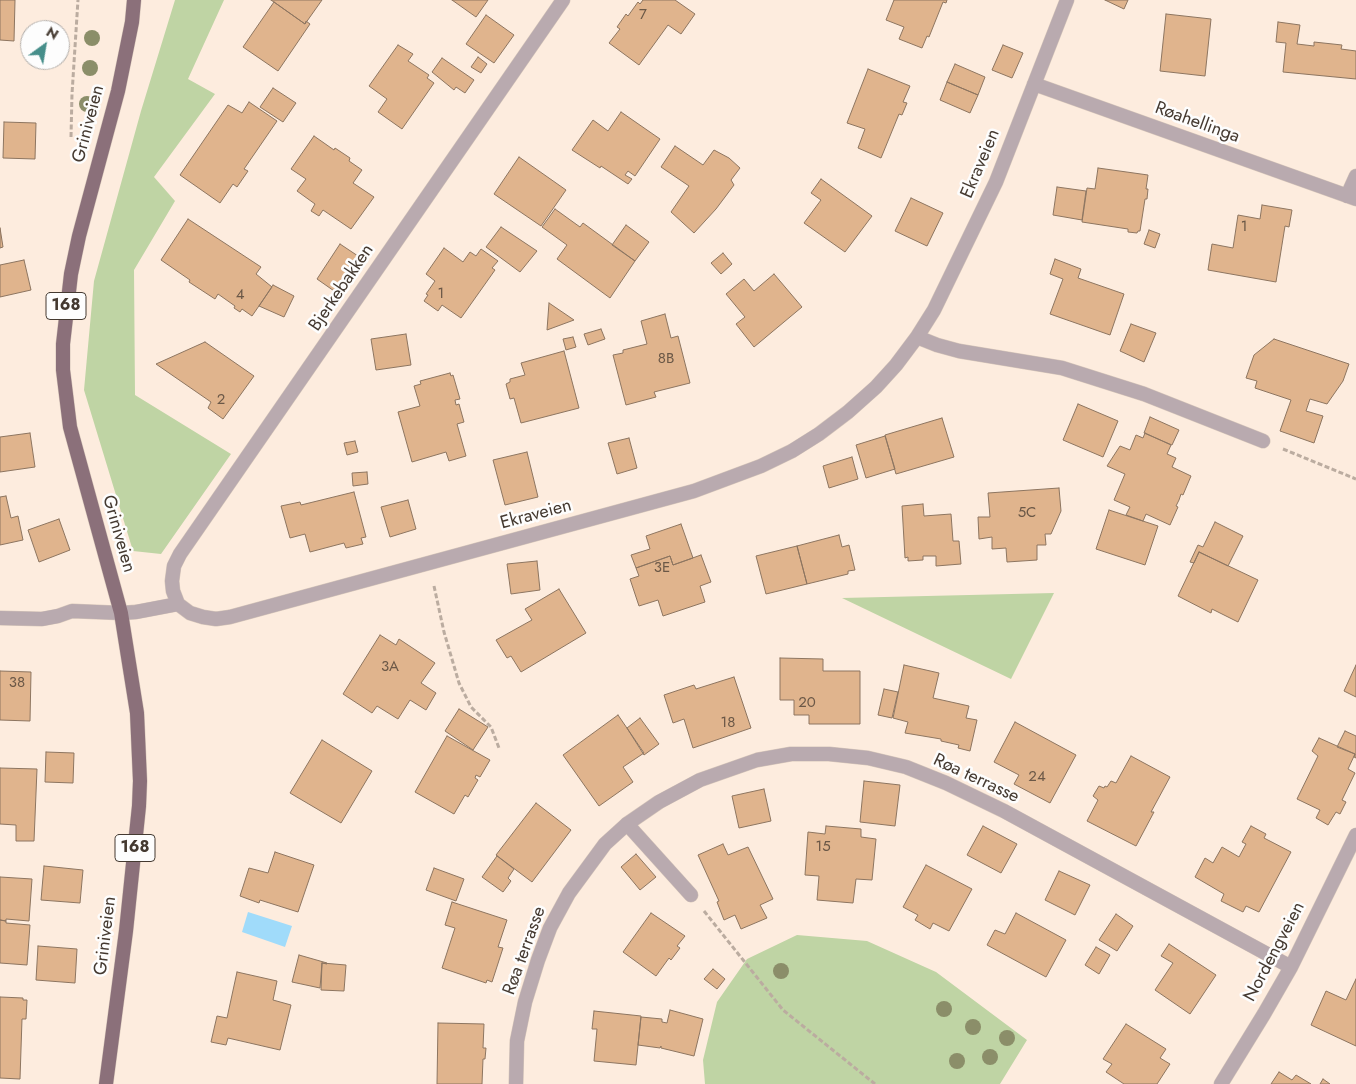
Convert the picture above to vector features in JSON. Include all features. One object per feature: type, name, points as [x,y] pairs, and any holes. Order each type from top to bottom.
[{"type":"main road","name":"Griniveien","points":[[106,1084],[135,855],[140,781],[138,713],[121,613],[70,427],[62,370],[68,290],[77,245],[118,91],[132,22],[134,0]]},
{"type":"street","name":"Bjerkebakken","points":[[178,604],[173,591],[172,581],[174,566],[180,554],[563,0]]},
{"type":"street","name":"Ekraveien","points":[[178,604],[190,613],[203,618],[230,617],[694,491],[761,466],[792,451],[819,434],[876,387],[896,365],[917,337],[947,286],[996,182],[1068,0]]},
{"type":"street","name":"Røahellinga","points":[[1034,84],[1352,198],[1356,176]]},
{"type":"street","points":[[917,337],[959,351],[1062,368],[1144,394],[1263,441]]},
{"type":"street","points":[[0,618],[42,619],[72,611],[136,612],[178,604]]},
{"type":"street","name":"Røa terrasse","points":[[516,1084],[518,1041],[525,1002],[550,928],[569,893],[605,844],[627,824],[659,802],[700,780],[757,760],[791,754],[829,754],[868,758],[906,767],[946,783],[1004,811],[1291,967]]},
{"type":"street","points":[[627,824],[692,895]]},
{"type":"street","name":"Nordengveien","points":[[1221,1084],[1291,967],[1356,834]]},
{"type":"path","points":[[71,137],[78,0]]},
{"type":"path","points":[[1263,441],[1356,480]]},
{"type":"path","points":[[428,563],[444,632],[459,683],[471,707],[491,727],[498,748]]},
{"type":"path","points":[[692,895],[783,1010],[875,1084]]},
{"type":"green space","points":[[175,0],[224,0],[188,79],[215,94],[154,177],[175,201],[134,270],[135,395],[231,454],[161,554],[133,551],[84,390],[94,281],[141,111]]},
{"type":"green space","points":[[1054,593],[1011,679],[842,598]]},
{"type":"green space","points":[[797,935],[867,941],[936,972],[1027,1040],[1000,1084],[705,1084],[703,1060],[717,1002],[747,959]]},
{"type":"water","points":[[248,912],[292,926],[285,947],[242,932]]},
{"type":"building","points":[[0,0],[15,0],[14,41],[0,40]]},
{"type":"building","points":[[271,0],[322,0],[305,24]]},
{"type":"building","points":[[452,0],[488,0],[476,17]]},
{"type":"building","points":[[643,0],[675,0],[695,14],[681,34],[668,25],[639,65],[609,43],[620,29],[617,27],[626,14],[628,16],[638,2],[640,4]]},
{"type":"building","points":[[894,0],[947,0],[946,3],[943,2],[929,37],[927,36],[922,48],[899,39],[904,27],[886,20]]},
{"type":"building","points":[[1105,0],[1128,0],[1124,9]]},
{"type":"building","points":[[274,2],[305,24],[306,21],[310,24],[278,71],[243,47]]},
{"type":"building","points":[[1166,14],[1211,19],[1205,76],[1160,71]]},
{"type":"building","points":[[486,15],[514,35],[494,63],[466,44]]},
{"type":"building","points":[[1278,22],[1300,25],[1297,44],[1314,46],[1314,42],[1342,45],[1341,49],[1356,51],[1356,79],[1283,72],[1286,43],[1276,42]]},
{"type":"building","points":[[398,45],[413,54],[408,61],[429,75],[427,78],[434,83],[402,129],[378,112],[387,99],[369,86]]},
{"type":"building","points":[[1003,45],[1023,53],[1012,78],[992,70]]},
{"type":"building","points":[[478,57],[487,64],[481,73],[471,67]]},
{"type":"building","points":[[442,58],[474,80],[465,93],[456,87],[454,90],[432,72]]},
{"type":"building","points":[[955,64],[985,77],[978,95],[947,82]]},
{"type":"building","points":[[868,69],[910,86],[903,102],[907,103],[902,115],[899,114],[881,158],[858,148],[865,129],[847,123]]},
{"type":"building","points":[[947,82],[978,95],[970,113],[940,100]]},
{"type":"building","points":[[273,88],[296,103],[283,122],[260,107]]},
{"type":"building","points":[[249,102],[277,121],[244,169],[248,171],[237,187],[233,184],[220,203],[180,175],[228,105],[242,113]]},
{"type":"building","points":[[621,112],[660,139],[635,176],[628,171],[625,175],[632,179],[628,184],[572,150],[593,120],[608,131]]},
{"type":"building","points":[[4,122],[36,123],[35,159],[3,158]]},
{"type":"building","points":[[314,136],[334,150],[335,148],[350,158],[349,161],[362,170],[353,183],[374,197],[351,229],[323,210],[319,216],[311,211],[315,204],[297,191],[306,179],[291,169]]},
{"type":"building","points":[[675,146],[703,165],[714,150],[729,158],[740,168],[731,180],[734,185],[716,209],[694,233],[671,212],[689,186],[661,167]]},
{"type":"building","points":[[519,157],[566,190],[541,226],[494,194]]},
{"type":"building","points":[[1098,168],[1148,175],[1147,199],[1145,199],[1140,231],[1137,233],[1128,232],[1128,229],[1082,222],[1087,188],[1095,189]]},
{"type":"building","points":[[821,179],[872,216],[845,252],[804,223],[821,200],[811,193]]},
{"type":"building","points":[[1057,187],[1086,191],[1082,220],[1053,215]]},
{"type":"building","points":[[911,198],[943,213],[927,246],[895,231]]},
{"type":"building","points":[[1262,205],[1292,210],[1289,227],[1285,226],[1276,282],[1208,270],[1212,244],[1233,248],[1238,215],[1260,219]]},
{"type":"building","points":[[555,209],[580,227],[583,223],[635,261],[610,298],[557,259],[567,245],[542,227]]},
{"type":"building","points":[[188,219],[261,267],[256,274],[272,287],[252,316],[242,309],[240,312],[218,294],[215,299],[161,260]]},
{"type":"building","points":[[626,225],[649,242],[635,261],[612,245]]},
{"type":"building","points":[[501,227],[537,251],[520,272],[486,247]]},
{"type":"building","points":[[0,228],[3,247],[0,248]]},
{"type":"building","points":[[1149,230],[1160,234],[1155,248],[1144,244]]},
{"type":"building","points":[[340,244],[361,258],[337,293],[317,279]]},
{"type":"building","points":[[444,248],[463,262],[470,252],[476,256],[481,249],[498,261],[492,268],[495,270],[461,318],[442,305],[438,311],[424,301],[428,295],[426,294],[435,281],[426,274]]},
{"type":"building","points":[[723,253],[732,264],[721,274],[711,263]]},
{"type":"building","points":[[1055,259],[1081,269],[1078,278],[1124,294],[1110,335],[1050,314],[1063,279],[1050,274]]},
{"type":"building","points":[[24,260],[31,290],[0,297],[0,265]]},
{"type":"building","points":[[774,274],[802,307],[754,347],[736,324],[745,317],[726,294],[744,279],[754,291]]},
{"type":"building","points":[[273,285],[294,296],[284,317],[259,306]]},
{"type":"building","points":[[549,303],[574,320],[547,330]]},
{"type":"building","points":[[665,314],[671,338],[678,336],[690,383],[654,392],[656,397],[626,405],[613,355],[623,353],[623,350],[647,344],[641,321]]},
{"type":"building","points":[[1131,324],[1156,333],[1144,362],[1120,351]]},
{"type":"building","points":[[601,329],[605,339],[588,345],[584,334]]},
{"type":"building","points":[[406,334],[411,365],[376,370],[371,339]]},
{"type":"building","points":[[573,337],[576,347],[566,350],[563,339]]},
{"type":"building","points":[[1274,339],[1349,364],[1343,381],[1327,404],[1310,399],[1306,411],[1323,416],[1314,443],[1280,431],[1291,400],[1255,388],[1257,381],[1246,378],[1254,355]]},
{"type":"building","points":[[205,342],[254,376],[223,419],[208,408],[211,402],[156,364]]},
{"type":"building","points":[[564,351],[579,408],[521,423],[514,398],[510,399],[506,384],[510,382],[510,379],[525,375],[521,363]]},
{"type":"building","points":[[450,373],[451,376],[453,375],[460,399],[455,400],[456,405],[459,404],[464,422],[457,424],[466,456],[449,461],[446,452],[412,462],[398,412],[420,406],[414,386],[421,384],[420,381]]},
{"type":"building","points":[[1078,404],[1118,421],[1103,457],[1063,440]]},
{"type":"building","points":[[1150,417],[1179,430],[1172,445],[1144,433]]},
{"type":"building","points":[[942,418],[954,457],[896,474],[885,435]]},
{"type":"building","points":[[30,433],[35,467],[0,472],[0,437]]},
{"type":"building","points":[[1145,433],[1171,445],[1167,454],[1176,458],[1172,467],[1191,476],[1183,495],[1181,494],[1176,506],[1178,507],[1170,525],[1146,514],[1143,521],[1126,515],[1130,507],[1114,500],[1125,474],[1107,466],[1120,446],[1130,450],[1136,435],[1143,438]]},
{"type":"building","points":[[885,436],[895,469],[866,478],[856,445]]},
{"type":"building","points":[[629,438],[637,468],[617,474],[608,443]]},
{"type":"building","points":[[355,441],[358,452],[347,455],[344,443]]},
{"type":"building","points":[[527,452],[538,497],[505,505],[493,460]]},
{"type":"building","points":[[852,457],[858,479],[829,488],[823,466]]},
{"type":"building","points":[[367,472],[368,484],[353,486],[352,473]]},
{"type":"building","points":[[1059,488],[1061,511],[1051,534],[1045,534],[1046,545],[1037,545],[1037,560],[1007,562],[1006,548],[992,549],[992,537],[979,539],[978,517],[990,517],[988,493]]},
{"type":"building","points":[[354,492],[366,537],[361,538],[363,544],[346,548],[344,543],[310,552],[305,534],[290,538],[281,506],[300,502],[301,505]]},
{"type":"building","points":[[6,496],[11,518],[18,516],[23,540],[0,545],[0,497]]},
{"type":"building","points":[[408,500],[416,529],[390,537],[381,507]]},
{"type":"building","points":[[923,504],[924,516],[951,514],[953,541],[959,541],[961,564],[936,566],[936,556],[923,556],[923,560],[908,561],[908,557],[905,558],[902,506]]},
{"type":"building","points":[[1109,510],[1158,526],[1145,565],[1096,549]]},
{"type":"building","points":[[59,519],[70,550],[39,562],[28,530]]},
{"type":"building","points":[[1215,522],[1243,536],[1228,566],[1199,552],[1194,563],[1190,562],[1198,545],[1203,547]]},
{"type":"building","points":[[681,524],[693,558],[673,565],[670,556],[636,568],[631,555],[650,549],[646,536]]},
{"type":"building","points":[[839,535],[842,547],[849,545],[855,570],[848,571],[848,574],[807,584],[797,546]]},
{"type":"building","points":[[797,546],[807,584],[766,594],[756,556]]},
{"type":"building","points":[[1199,552],[1258,580],[1238,622],[1212,609],[1211,613],[1178,596]]},
{"type":"building","points":[[701,555],[711,582],[700,586],[705,602],[663,616],[658,600],[639,606],[630,579],[639,576],[636,568],[670,556],[673,565]]},
{"type":"building","points":[[537,561],[540,590],[511,594],[507,564]]},
{"type":"building","points":[[559,589],[586,633],[521,672],[511,656],[507,658],[496,640],[532,620],[525,609]]},
{"type":"building","points":[[380,635],[396,645],[399,639],[435,663],[421,683],[436,693],[426,710],[410,700],[398,719],[377,706],[372,713],[343,694]]},
{"type":"building","points":[[780,658],[823,659],[823,671],[860,671],[860,724],[809,724],[809,715],[794,715],[794,700],[780,700]]},
{"type":"building","points":[[904,665],[939,673],[933,698],[969,706],[966,718],[977,720],[970,751],[958,748],[959,745],[941,741],[941,739],[905,733],[908,722],[893,718]]},
{"type":"building","points":[[1356,665],[1356,697],[1344,691]]},
{"type":"building","points":[[0,671],[31,672],[30,721],[0,720]]},
{"type":"building","points":[[734,677],[751,728],[693,748],[684,719],[673,723],[664,695],[694,685],[696,689]]},
{"type":"building","points":[[884,689],[898,692],[892,718],[878,715]]},
{"type":"building","points":[[459,709],[488,727],[473,750],[445,731]]},
{"type":"building","points":[[618,715],[644,753],[623,767],[633,782],[599,806],[563,755]]},
{"type":"building","points":[[640,718],[659,744],[644,755],[627,728]]},
{"type":"building","points":[[1015,722],[1076,755],[1050,803],[1014,784],[1019,775],[994,762]]},
{"type":"building","points":[[1345,731],[1356,736],[1356,758],[1354,757],[1355,754],[1337,747]]},
{"type":"building","points":[[447,736],[490,760],[480,777],[476,775],[475,778],[478,780],[468,797],[465,795],[454,814],[415,792]]},
{"type":"building","points":[[1319,738],[1355,754],[1348,769],[1355,773],[1342,800],[1346,802],[1340,814],[1336,812],[1328,825],[1316,818],[1320,810],[1297,799],[1318,756],[1312,751]]},
{"type":"building","points":[[322,740],[372,771],[341,823],[290,793]]},
{"type":"building","points":[[46,752],[74,753],[73,783],[45,782]]},
{"type":"building","points":[[1131,756],[1170,777],[1151,812],[1154,812],[1136,846],[1087,821],[1098,800],[1093,796],[1099,786],[1107,787],[1111,781],[1116,783]]},
{"type":"building","points":[[0,768],[37,769],[34,841],[16,841],[16,825],[0,824]]},
{"type":"building","points":[[864,781],[900,785],[895,826],[860,822]]},
{"type":"building","points":[[764,789],[771,821],[739,828],[732,796]]},
{"type":"building","points":[[536,803],[571,830],[532,882],[496,855]]},
{"type":"building","points":[[826,826],[861,829],[861,837],[876,839],[872,880],[856,879],[853,903],[817,900],[819,876],[805,875],[808,832],[825,834]]},
{"type":"building","points":[[983,826],[1017,844],[1001,873],[967,855]]},
{"type":"building","points":[[1251,826],[1266,834],[1264,838],[1291,852],[1259,912],[1246,906],[1243,912],[1221,901],[1224,894],[1195,877],[1205,858],[1213,863],[1222,847],[1239,857],[1246,844],[1242,842]]},
{"type":"building","points":[[723,844],[728,855],[748,847],[773,899],[760,905],[767,918],[741,929],[735,915],[724,920],[717,902],[719,901],[698,855]]},
{"type":"building","points":[[275,852],[314,865],[298,912],[260,900],[259,903],[240,896],[249,868],[268,873]]},
{"type":"building","points":[[636,854],[656,877],[640,890],[621,867]]},
{"type":"building","points":[[497,856],[514,869],[508,878],[511,881],[503,892],[482,877]]},
{"type":"building","points":[[926,865],[972,889],[949,931],[933,923],[930,929],[915,920],[918,915],[903,907]]},
{"type":"building","points":[[44,866],[83,870],[80,903],[41,900]]},
{"type":"building","points":[[434,868],[464,879],[456,901],[426,890]]},
{"type":"building","points":[[1059,871],[1090,885],[1075,915],[1045,900]]},
{"type":"building","points":[[0,877],[32,879],[29,921],[0,920]]},
{"type":"building","points":[[452,902],[507,920],[498,947],[503,948],[492,982],[487,980],[486,983],[442,968],[455,928],[445,925]]},
{"type":"building","points":[[651,913],[685,936],[677,946],[680,948],[671,960],[669,958],[656,976],[623,952]]},
{"type":"building","points":[[1016,913],[1066,940],[1046,977],[987,945],[995,930],[1005,934]]},
{"type":"building","points":[[1116,914],[1133,926],[1117,951],[1099,940]]},
{"type":"building","points":[[0,920],[6,921],[6,923],[30,925],[27,965],[0,963]]},
{"type":"building","points":[[1169,944],[1216,975],[1190,1014],[1155,990],[1173,963],[1161,956]]},
{"type":"building","points":[[38,946],[77,949],[75,983],[36,980]]},
{"type":"building","points":[[1096,947],[1110,955],[1099,974],[1085,965]]},
{"type":"building","points":[[299,955],[327,963],[322,963],[320,988],[292,982]]},
{"type":"building","points":[[322,963],[346,965],[344,991],[321,990]]},
{"type":"building","points":[[713,969],[725,979],[717,989],[704,979]]},
{"type":"building","points":[[237,972],[277,981],[273,1000],[291,1005],[280,1050],[228,1038],[226,1045],[211,1042],[217,1016],[227,1018]]},
{"type":"building","points":[[1356,979],[1356,1046],[1311,1025],[1326,991],[1346,1000]]},
{"type":"building","points":[[0,997],[23,998],[23,1000],[27,1000],[26,1019],[22,1019],[20,1079],[0,1078]]},
{"type":"building","points":[[670,1010],[703,1019],[694,1056],[661,1048],[661,1046],[660,1048],[638,1045],[641,1017],[662,1019],[662,1022],[667,1023]]},
{"type":"building","points":[[594,1011],[641,1016],[636,1065],[594,1061],[597,1029],[592,1029]]},
{"type":"building","points":[[438,1023],[484,1024],[483,1048],[486,1048],[485,1059],[483,1059],[482,1084],[437,1084]]},
{"type":"building","points":[[1126,1024],[1166,1049],[1160,1058],[1170,1064],[1157,1084],[1124,1084],[1106,1072],[1112,1064],[1103,1059]]},
{"type":"building","points":[[1279,1072],[1292,1080],[1296,1075],[1311,1084],[1271,1084]]},
{"type":"building","points":[[1323,1079],[1330,1084],[1320,1084]]}]
